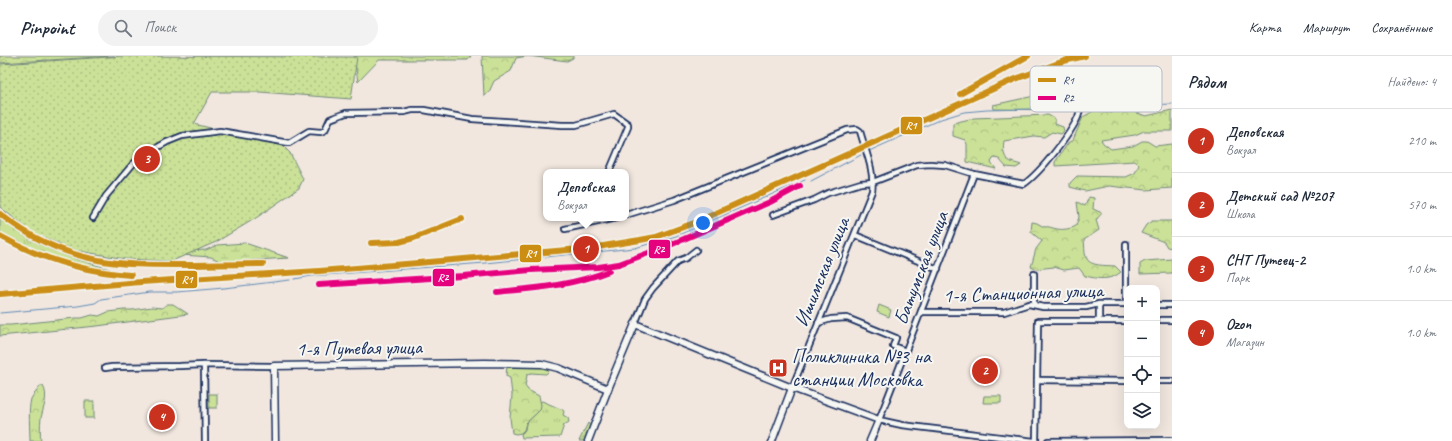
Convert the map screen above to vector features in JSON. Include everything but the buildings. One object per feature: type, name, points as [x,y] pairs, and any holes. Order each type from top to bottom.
[{"type":"street","points":[[93,218],[106,196],[133,164],[144,155],[167,142],[182,136],[220,132],[289,143],[309,131],[321,132],[325,130],[330,119],[334,116],[355,112],[404,112],[424,110],[472,119],[562,126],[614,114],[628,124],[628,127],[610,169]]},
{"type":"street","points":[[772,215],[814,200],[828,193],[861,183],[874,182],[917,165],[946,165],[974,174],[1024,184],[1033,178],[1066,135],[1078,116],[1079,112]]},
{"type":"street","points":[[629,214],[674,200],[852,129],[857,129],[860,131],[874,182]]},
{"type":"street","name":"Батумская улица","points":[[870,441],[974,174]]},
{"type":"street","name":"Ишимская улица","points":[[772,441],[818,323],[855,235],[874,182]]},
{"type":"street","points":[[565,229],[601,221]]},
{"type":"street","points":[[855,235],[938,268]]},
{"type":"street","points":[[1126,244],[1126,285]]},
{"type":"street","points":[[588,441],[645,299],[678,260],[686,258],[696,250]]},
{"type":"street","points":[[1034,274],[1034,305]]},
{"type":"street","name":"1-я Станционная улица","points":[[921,312],[1004,312],[1029,304],[1043,306],[1086,307],[1099,304],[1124,304]]},
{"type":"street","points":[[1099,304],[1099,321]]},
{"type":"street","points":[[1160,305],[1172,305]]},
{"type":"street","points":[[818,323],[838,318],[846,318],[896,338],[893,346],[906,351]]},
{"type":"street","points":[[1161,320],[1172,320]]},
{"type":"street","name":"1-я Станционная улица","points":[[1037,380],[1038,321],[1124,321]]},
{"type":"street","points":[[635,324],[792,388],[879,420],[902,425],[1025,441],[1035,441],[1037,380],[1124,381]]},
{"type":"street","name":"1-я Путевая улица","points":[[105,368],[204,365],[274,366],[485,362],[536,363],[552,366],[608,389]]},
{"type":"street","points":[[204,365],[205,441]]},
{"type":"street","points":[[274,366],[275,441]]},
{"type":"street","points":[[1160,381],[1172,380]]},
{"type":"street","points":[[1048,441],[1172,440]]},
{"type":"green space","points":[[0,56],[115,56],[0,63]]},
{"type":"green space","points":[[124,56],[357,57],[351,99],[260,92],[212,92],[194,124],[283,146],[290,153],[303,179],[299,188],[256,218],[216,242],[172,261],[125,259],[74,250],[31,232],[0,207],[0,64]]},
{"type":"green space","points":[[354,56],[471,56],[468,60],[379,60],[358,82]]},
{"type":"green space","points":[[482,56],[528,56],[516,58],[511,71],[494,81],[489,92],[484,96]]},
{"type":"green space","points":[[528,56],[573,56],[573,58],[567,61]]},
{"type":"green space","points":[[1030,97],[1030,110],[994,109],[993,105]]},
{"type":"green space","points":[[1172,110],[1172,131],[1144,131],[1135,135],[1101,140],[1111,149],[1133,146],[1142,141],[1147,141],[1155,146],[1172,144],[1172,188],[1146,190],[1109,186],[1085,191],[1070,187],[1070,183],[1077,176],[1126,177],[1135,173],[1139,165],[1135,161],[1055,166],[1055,162],[1069,142],[1073,140],[1083,117],[1092,112],[1134,112],[1146,116]]},
{"type":"green space","points":[[1048,115],[1055,119],[1055,124],[1063,127],[1064,131],[1061,134],[1052,132],[1044,137],[1034,136],[1004,141],[1006,158],[1011,162],[1021,165],[1016,168],[1006,167],[999,159],[994,158],[991,162],[996,169],[967,162],[967,144],[965,140],[953,136],[953,123],[974,118]]},
{"type":"green space","points":[[1089,197],[1094,198],[1093,209],[1102,213],[1096,220],[1099,230],[1084,240],[1086,257],[1094,264],[1115,266],[1121,272],[1113,277],[1099,278],[1085,276],[1079,268],[1064,270],[1054,267],[1035,269],[1031,267],[1036,249],[1042,241],[1031,232],[1032,222],[1044,227],[1059,229],[1074,227],[1076,226],[1079,217],[1077,202],[1085,206]]},
{"type":"green space","points":[[0,218],[12,228],[38,244],[80,260],[110,269],[81,266],[45,254],[0,232]]},
{"type":"green space","points":[[1152,221],[1172,221],[1172,248],[1167,247],[1164,242],[1141,233],[1146,225]]},
{"type":"green space","points":[[245,243],[289,258],[222,262],[211,257],[181,255],[169,252],[206,250],[217,245]]},
{"type":"green space","points":[[1172,259],[1172,273],[1140,274],[1140,264],[1145,261]]},
{"type":"green space","points":[[167,304],[173,304],[188,314],[97,326],[0,336],[0,325],[82,318],[92,315],[99,316],[108,312],[152,307],[162,308]]},
{"type":"green space","points":[[879,305],[891,310],[889,317],[877,312]]},
{"type":"green space","points":[[510,364],[536,365],[548,368],[549,371],[546,374],[531,373],[527,375],[525,386],[528,390],[539,396],[541,405],[540,410],[526,423],[524,430],[521,433],[516,434],[512,433],[510,418],[512,395],[510,378],[506,376],[507,366]]},
{"type":"green space","points":[[40,386],[43,386],[46,394],[41,421],[41,441],[30,441],[30,403],[32,397]]},
{"type":"green space","points":[[209,394],[217,394],[217,408],[209,408]]},
{"type":"green space","points":[[984,396],[1001,396],[1001,403],[983,403]]},
{"type":"green space","points":[[85,401],[94,401],[94,418],[85,418]]},
{"type":"green space","points":[[542,401],[563,410],[563,415],[568,418],[569,422],[564,425],[560,437],[522,438],[521,434],[525,430],[526,423],[540,410],[540,402]]},
{"type":"green space","points":[[588,423],[591,427],[585,441],[579,441]]},
{"type":"waterway","points":[[1162,104],[1172,104]]},
{"type":"waterway","points":[[869,151],[941,119],[964,112],[1030,109]]},
{"type":"waterway","points":[[811,181],[861,155]]},
{"type":"waterway","points":[[294,279],[312,276],[485,263],[635,248],[676,236],[805,180]]},
{"type":"waterway","points":[[0,313],[78,306],[95,303],[101,299],[150,292],[177,292],[224,288],[290,280]]},
{"type":"transit line","name":"R1","points":[[960,94],[1028,56]]},
{"type":"transit line","name":"R1","points":[[1051,66],[1085,56]]},
{"type":"transit line","name":"R1","points":[[0,294],[141,282],[319,271],[591,248],[656,237],[694,223],[1030,74]]},
{"type":"transit line","name":"R2","points":[[319,285],[531,270],[598,267],[619,264],[670,245],[770,202],[800,186]]},
{"type":"transit line","name":"R1","points":[[0,214],[22,230],[46,243],[72,253],[98,260],[146,265],[263,264]]},
{"type":"transit line","name":"R1","points":[[371,243],[399,242],[414,238],[462,219]]},
{"type":"transit line","name":"R1","points":[[0,236],[47,258],[97,271],[131,275]]},
{"type":"transit line","name":"R2","points":[[497,292],[540,288],[567,283],[609,271]]},
{"type":"place","name":"СНТ Путеец-2","points":[[147,159]]},
{"type":"place","name":"Деповская","points":[[586,249]]},
{"type":"place","name":"Поликлиника №3 на станции Московка","points":[[778,368]]},
{"type":"place","name":"Детский сад №207","points":[[985,371]]},
{"type":"place","name":"Ozon","points":[[162,417]]}]
